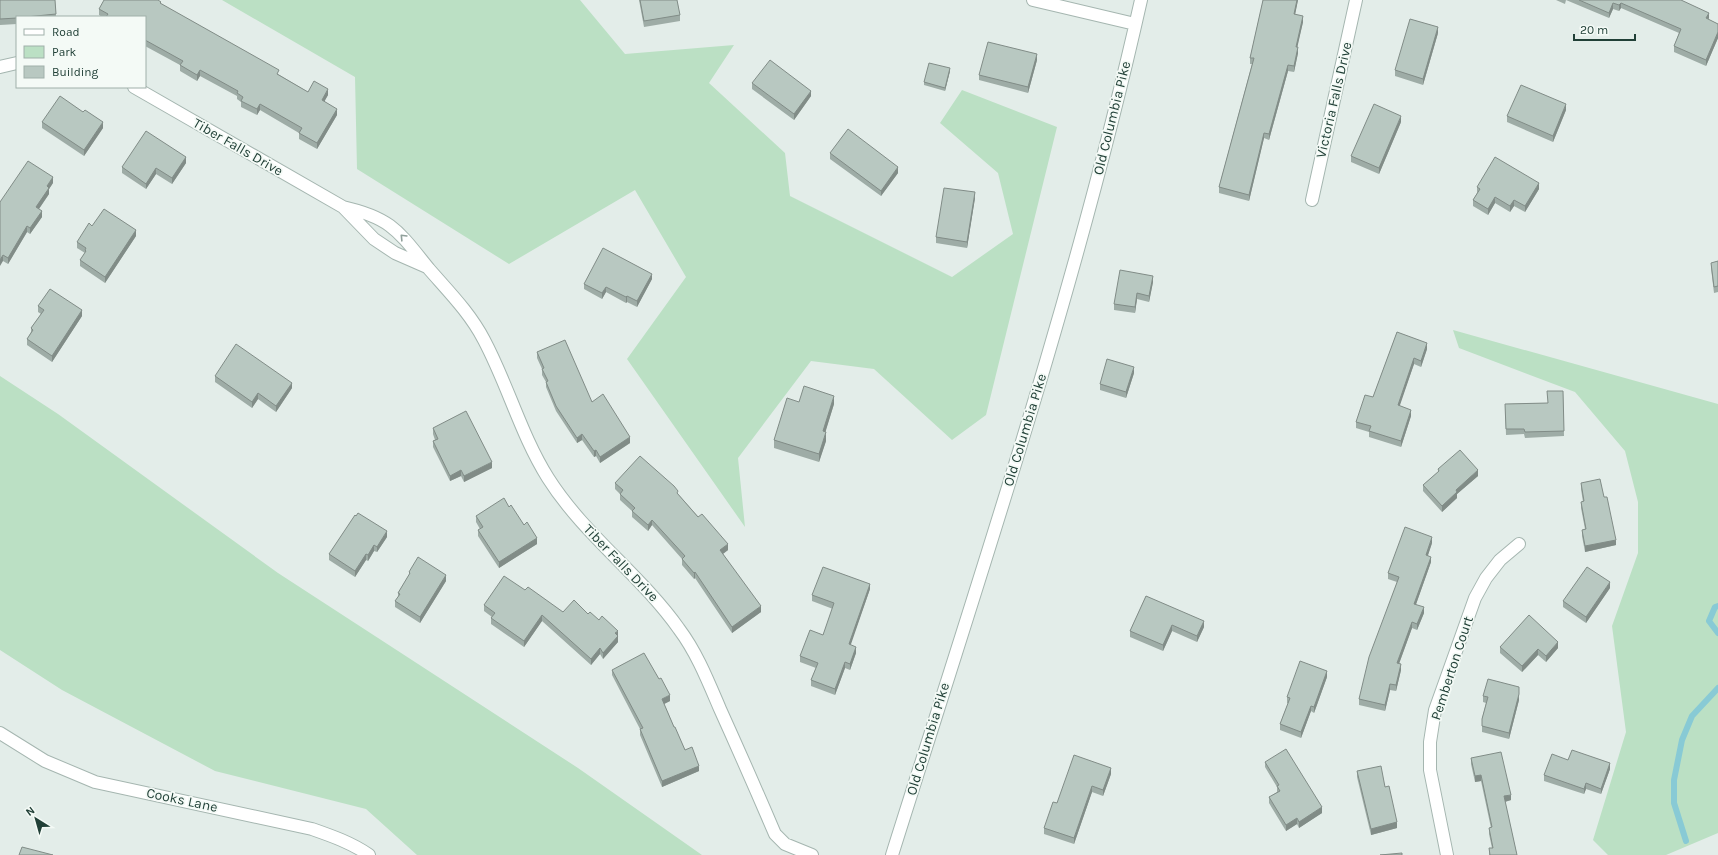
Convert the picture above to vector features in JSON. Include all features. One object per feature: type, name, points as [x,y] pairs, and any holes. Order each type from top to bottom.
[{"type":"street","points":[[1033,0],[1135,24]]},
{"type":"street","name":"Old Columbia Pike","points":[[892,855],[1034,400],[1116,109],[1141,0]]},
{"type":"street","name":"Victoria Falls Drive","points":[[1312,200],[1356,0]]},
{"type":"street","points":[[0,67],[16,63]]},
{"type":"street","name":"Tiber Falls Drive","points":[[136,88],[343,206],[364,211],[390,224],[413,247],[428,267],[468,313],[484,339],[530,444],[548,478],[568,506],[594,536],[657,600],[680,630],[702,668],[775,834],[785,844],[812,855]]},
{"type":"street","name":"Tiber Falls Drive","points":[[343,206],[374,239],[395,253],[428,267]]},
{"type":"street","name":"Pemberton Court","points":[[1447,855],[1430,770],[1430,742],[1435,710],[1474,598],[1486,578],[1500,560],[1519,544]]},
{"type":"street","name":"Cooks Lane","points":[[0,733],[46,761],[95,782],[312,829],[354,846],[369,855]]},
{"type":"green space","points":[[222,0],[580,0],[625,54],[734,45],[709,83],[785,153],[790,196],[952,277],[1013,234],[998,173],[940,123],[962,90],[1057,127],[986,415],[952,440],[874,369],[811,361],[738,458],[745,527],[627,359],[686,277],[635,190],[509,264],[357,169],[355,77]]},
{"type":"green space","points":[[1453,330],[1718,404],[1718,833],[1666,855],[1608,855],[1593,840],[1626,732],[1612,626],[1638,553],[1638,502],[1625,451],[1575,392],[1459,348]]},
{"type":"green space","points":[[0,376],[58,414],[278,573],[578,768],[702,855],[417,855],[366,809],[215,771],[62,690],[0,650]]},
{"type":"building","points":[[0,0],[55,0],[56,14],[16,16],[16,18],[0,19]]},
{"type":"building","points":[[104,0],[158,0],[161,2],[160,3],[279,70],[277,74],[308,92],[314,81],[328,89],[322,100],[337,109],[317,143],[299,133],[302,128],[260,104],[257,109],[241,101],[243,97],[237,93],[238,91],[200,70],[197,75],[180,65],[183,61],[146,41],[146,16],[107,16],[108,14],[99,9]]},
{"type":"building","points":[[640,0],[677,0],[680,15],[644,21]]},
{"type":"building","points":[[1263,0],[1297,0],[1294,14],[1303,16],[1296,47],[1298,47],[1294,66],[1288,65],[1269,134],[1264,133],[1249,195],[1219,187],[1254,58],[1250,58]]},
{"type":"building","points":[[1579,0],[1681,0],[1709,13],[1706,18],[1718,24],[1718,32],[1706,60],[1674,46],[1681,29],[1621,3],[1619,5],[1613,3],[1609,13]]},
{"type":"building","points":[[1410,19],[1438,27],[1423,79],[1395,70]]},
{"type":"building","points":[[988,42],[1037,54],[1028,87],[979,75]]},
{"type":"building","points":[[770,60],[811,91],[794,114],[752,83]]},
{"type":"building","points":[[929,63],[950,68],[945,88],[924,82]]},
{"type":"building","points":[[1521,85],[1566,104],[1553,136],[1507,116]]},
{"type":"building","points":[[60,96],[83,112],[85,110],[103,122],[84,150],[42,122]]},
{"type":"building","points":[[1374,104],[1401,116],[1379,168],[1351,156]]},
{"type":"building","points":[[848,129],[898,167],[881,191],[830,153]]},
{"type":"building","points":[[146,131],[186,157],[172,178],[156,168],[146,184],[122,167]]},
{"type":"building","points":[[1495,157],[1539,183],[1525,206],[1514,200],[1510,206],[1495,197],[1488,209],[1473,200],[1480,189],[1477,187]]},
{"type":"building","points":[[28,161],[53,177],[47,186],[49,188],[36,207],[42,211],[30,228],[27,226],[8,258],[3,255],[0,260],[0,202]]},
{"type":"building","points":[[944,188],[975,192],[967,242],[936,237]]},
{"type":"building","points":[[104,209],[136,230],[105,277],[80,260],[86,251],[86,248],[77,242],[89,223],[92,226]]},
{"type":"building","points":[[603,248],[652,274],[637,301],[606,287],[602,293],[584,284]]},
{"type":"building","points":[[1718,261],[1718,286],[1714,287],[1711,263]]},
{"type":"building","points":[[1120,270],[1153,276],[1149,296],[1137,293],[1135,307],[1114,304]]},
{"type":"building","points":[[50,289],[82,310],[52,356],[27,339],[33,330],[31,328],[44,310],[38,306]]},
{"type":"building","points":[[1397,332],[1427,343],[1421,361],[1414,358],[1398,405],[1411,410],[1401,441],[1369,431],[1371,426],[1356,422],[1365,395],[1373,397]]},
{"type":"building","points":[[565,340],[592,402],[603,394],[630,437],[600,457],[582,434],[577,438],[556,406],[546,382],[548,381],[542,369],[544,368],[537,352]]},
{"type":"building","points":[[236,344],[292,383],[276,406],[258,393],[252,402],[215,376]]},
{"type":"building","points":[[1107,359],[1134,367],[1126,392],[1100,384]]},
{"type":"building","points":[[804,386],[834,396],[823,431],[826,432],[819,454],[774,440],[787,398],[799,402]]},
{"type":"building","points":[[1547,391],[1563,391],[1564,431],[1525,432],[1524,429],[1506,429],[1505,404],[1548,403]]},
{"type":"building","points":[[466,411],[492,462],[464,476],[461,470],[450,476],[433,441],[438,439],[433,428]]},
{"type":"building","points":[[1460,450],[1478,470],[1456,490],[1457,492],[1442,506],[1423,485],[1439,471],[1438,469]]},
{"type":"building","points":[[640,456],[674,486],[678,491],[677,493],[698,517],[702,514],[728,544],[720,550],[761,606],[732,627],[695,572],[694,573],[682,559],[685,556],[652,520],[648,525],[632,511],[635,508],[620,494],[623,490],[615,483]]},
{"type":"building","points":[[1600,479],[1604,497],[1607,497],[1616,540],[1585,546],[1582,530],[1586,529],[1581,502],[1584,501],[1581,483]]},
{"type":"building","points":[[504,498],[509,507],[511,505],[524,525],[527,522],[537,538],[499,562],[478,530],[483,527],[476,516]]},
{"type":"building","points":[[358,513],[387,531],[377,547],[374,545],[355,571],[329,554],[355,515],[356,516]]},
{"type":"building","points":[[1405,527],[1432,537],[1426,555],[1431,557],[1414,604],[1424,607],[1417,624],[1412,622],[1397,663],[1401,664],[1396,685],[1390,684],[1385,705],[1359,699],[1369,657],[1399,577],[1388,573]]},
{"type":"building","points":[[418,557],[446,575],[420,617],[395,601]]},
{"type":"building","points":[[823,567],[870,584],[849,644],[856,647],[850,664],[845,662],[835,689],[811,680],[818,663],[800,656],[810,630],[823,635],[834,603],[812,595]]},
{"type":"building","points":[[1587,567],[1610,582],[1586,617],[1563,601]]},
{"type":"building","points":[[504,576],[525,590],[528,587],[563,612],[574,600],[588,614],[590,612],[599,620],[602,616],[618,631],[615,633],[618,636],[603,653],[600,648],[591,659],[542,615],[524,641],[491,618],[495,613],[484,605]]},
{"type":"building","points":[[1146,596],[1204,621],[1197,636],[1172,625],[1163,645],[1130,631]]},
{"type":"building","points":[[1529,615],[1558,642],[1546,656],[1538,649],[1522,666],[1500,647]]},
{"type":"building","points":[[644,653],[659,679],[661,678],[670,695],[662,699],[685,750],[692,747],[699,766],[662,781],[640,729],[643,728],[612,670]]},
{"type":"building","points":[[1300,661],[1327,671],[1314,707],[1311,706],[1301,732],[1280,724],[1290,698],[1287,697]]},
{"type":"building","points":[[1488,679],[1519,687],[1519,694],[1509,733],[1482,726],[1482,719],[1488,697],[1483,696]]},
{"type":"building","points":[[1286,749],[1322,807],[1299,822],[1297,818],[1286,825],[1269,797],[1280,791],[1277,786],[1279,785],[1265,762]]},
{"type":"building","points":[[1572,750],[1610,763],[1601,789],[1586,783],[1584,789],[1544,775],[1552,754],[1568,760]]},
{"type":"building","points":[[1501,752],[1511,795],[1504,796],[1517,855],[1490,855],[1489,848],[1493,848],[1489,828],[1492,827],[1481,775],[1475,776],[1471,758]]},
{"type":"building","points":[[1074,755],[1111,768],[1103,790],[1092,786],[1074,838],[1044,828],[1053,802],[1057,803]]},
{"type":"building","points":[[1381,766],[1385,787],[1389,786],[1397,822],[1371,829],[1357,771]]},
{"type":"building","points":[[22,847],[53,855],[19,855]]},
{"type":"building","points":[[1402,853],[1402,855],[1380,855]]},
{"type":"waterway","points":[[1718,606],[1715,607],[1709,621],[1718,633]]},
{"type":"waterway","points":[[1686,841],[1674,803],[1674,780],[1682,740],[1692,716],[1718,688]]}]
